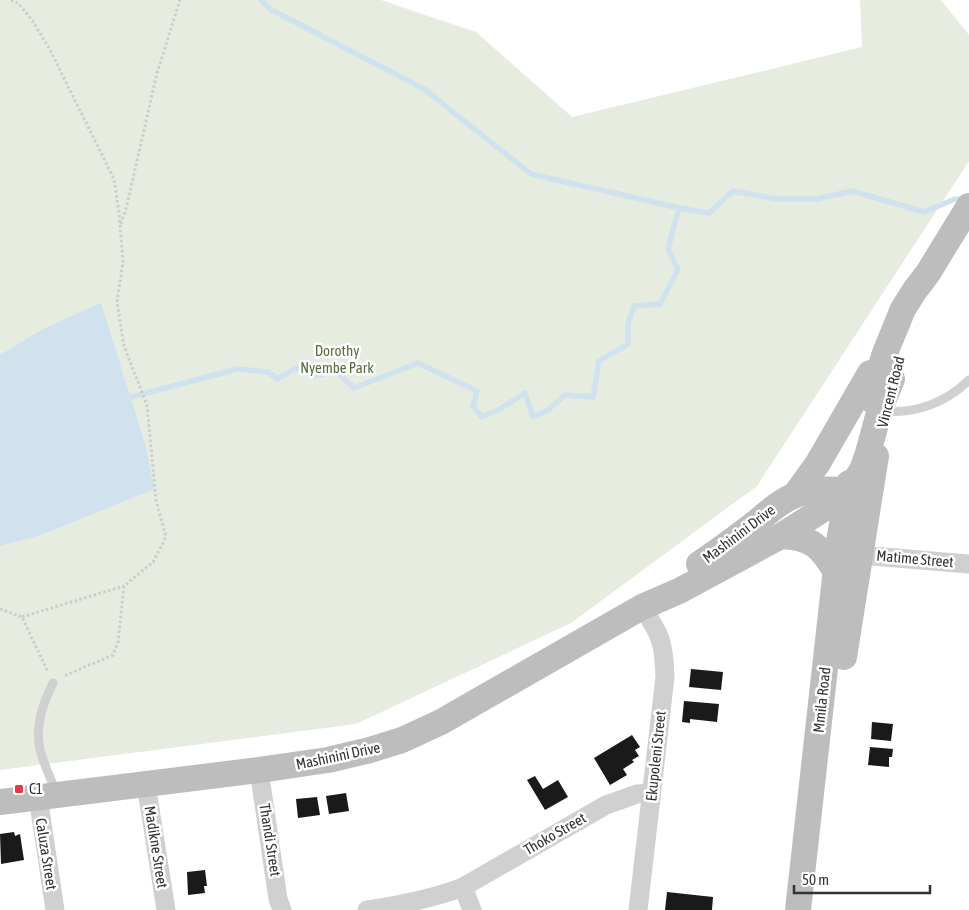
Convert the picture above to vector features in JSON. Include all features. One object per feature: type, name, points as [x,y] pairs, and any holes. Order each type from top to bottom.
[{"type":"main road","name":"Vincent Road","points":[[847,490],[866,412],[885,353],[904,309],[965,211]]},
{"type":"main road","name":"Vincent Road","points":[[867,515],[892,379],[928,273]]},
{"type":"main road","points":[[795,495],[818,463],[873,367],[885,353]]},
{"type":"main road","name":"Mashinini Drive","points":[[642,607],[679,591],[781,536],[831,506],[847,490],[862,470],[880,409],[892,379]]},
{"type":"main road","name":"Mashinini Drive","points":[[0,802],[328,760],[402,740],[481,701],[642,607],[751,527],[783,501],[807,491],[821,489],[847,490]]},
{"type":"main road","points":[[847,490],[867,515]]},
{"type":"main road","name":"Mmila Road","points":[[798,910],[847,490]]},
{"type":"main road","name":"Mmila Road","points":[[810,910],[836,708],[867,515]]},
{"type":"main road","points":[[781,536],[802,538],[815,545],[828,558],[836,572]]},
{"type":"street","name":"Matime Street","points":[[860,554],[969,564]]},
{"type":"street","name":"Ekupoleni Street","points":[[638,910],[665,677],[660,635],[642,607]]},
{"type":"street","name":"Thandi Street","points":[[259,770],[277,890],[282,910]]},
{"type":"street","name":"Madikne Street","points":[[146,784],[166,910]]},
{"type":"street","name":"Thoko Street","points":[[367,910],[411,903],[464,887],[606,805],[637,794],[651,793]]},
{"type":"street","name":"Caluza Street","points":[[47,796],[55,910]]},
{"type":"street","points":[[464,887],[472,910]]},
{"type":"lane","points":[[885,411],[913,411],[930,405],[946,397],[969,380]]},
{"type":"lane","points":[[47,796],[39,744],[39,724],[43,702],[54,683]]},
{"type":"path","points":[[0,609],[22,617],[124,586],[153,562],[166,537],[156,500],[147,405],[124,346],[117,302],[123,262],[114,179],[32,20],[18,3],[11,0]]},
{"type":"path","points":[[120,226],[126,208],[157,73],[180,0]]},
{"type":"path","points":[[22,617],[54,683],[68,674],[113,655],[118,642],[124,586]]},
{"type":"green space","name":"Dorothy Nyembe Park","points":[[0,0],[381,0],[476,32],[572,117],[862,47],[860,0],[941,0],[969,35],[969,161],[757,486],[571,623],[356,724],[0,770]]},
{"type":"water","points":[[101,303],[146,447],[154,489],[41,535],[0,546],[0,355],[45,328]]},
{"type":"building","points":[[691,669],[723,672],[721,690],[689,687]]},
{"type":"building","points":[[684,701],[719,704],[717,722],[690,719],[690,723],[682,722]]},
{"type":"building","points":[[872,722],[893,724],[891,741],[871,739]]},
{"type":"building","points":[[632,735],[640,747],[635,750],[639,756],[632,760],[634,762],[623,769],[627,775],[610,785],[594,758]]},
{"type":"building","points":[[870,747],[893,749],[892,757],[889,757],[889,767],[868,765]]},
{"type":"building","points":[[535,776],[543,789],[558,780],[568,797],[545,810],[527,780]]},
{"type":"building","points":[[346,793],[349,811],[329,814],[326,796]]},
{"type":"building","points":[[317,797],[320,815],[298,818],[296,799]]},
{"type":"building","points":[[14,832],[15,836],[20,834],[24,860],[1,864],[0,834]]},
{"type":"building","points":[[205,870],[207,886],[204,886],[205,893],[188,895],[187,872]]},
{"type":"building","points":[[667,892],[713,897],[712,910],[665,910]]},
{"type":"waterway","points":[[261,0],[270,9],[424,89],[531,174],[679,208],[709,213],[733,191],[777,199],[817,199],[852,191],[924,212],[955,199],[964,199]]},
{"type":"waterway","points":[[124,399],[237,369],[268,372],[277,379],[296,368],[314,376],[336,371],[354,388],[418,363],[477,391],[473,407],[482,417],[500,409],[525,393],[533,417],[548,410],[565,395],[593,397],[599,361],[628,344],[628,323],[634,306],[660,304],[678,270],[668,249],[679,208]]},
{"type":"place","name":"C1","points":[[19,789]]}]
